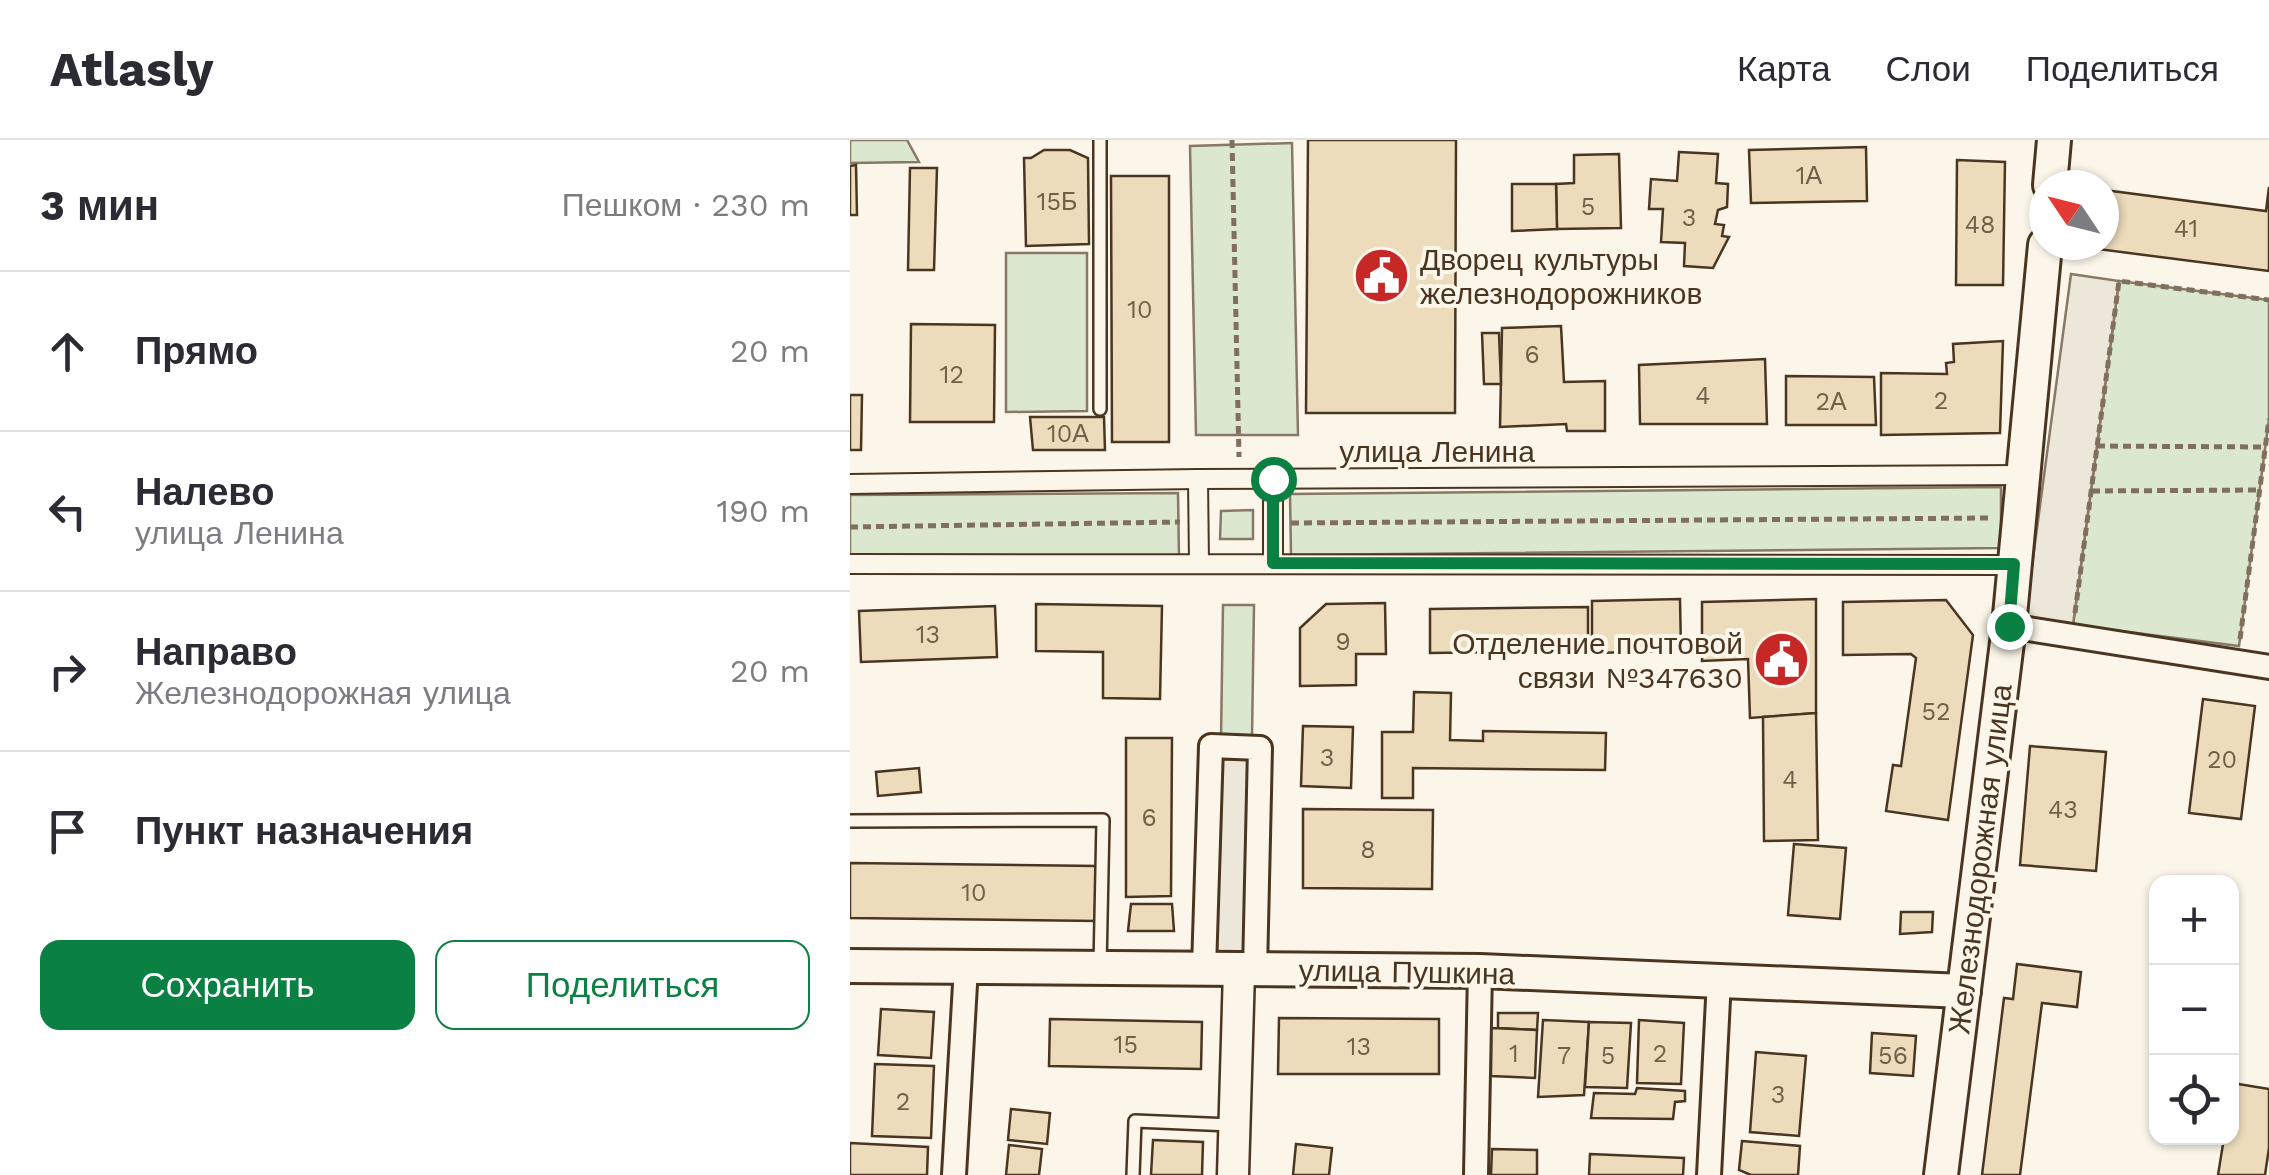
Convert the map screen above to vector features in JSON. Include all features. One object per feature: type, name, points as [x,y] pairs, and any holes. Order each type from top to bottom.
[{"type":"main road","points":[[2051,170],[2054,140]]},
{"type":"main road","name":"Железнодорожная улица","points":[[1941,1175],[2009,626],[2044,260]]},
{"type":"main road","name":"улица Пушкина","points":[[850,966],[1480,972],[1964,992]]},
{"type":"street","name":"улица Ленина","points":[[850,484],[2024,475]]},
{"type":"street","points":[[1273,479],[1273,563]]},
{"type":"street","points":[[1198,480],[1199,563]]},
{"type":"street","points":[[850,564],[2014,564]]},
{"type":"street","points":[[2009,626],[2269,667]]},
{"type":"street","points":[[1204,970],[1211,746],[1260,748],[1233,1175]]},
{"type":"street","points":[[954,1175],[966,968]]},
{"type":"street","points":[[1476,1175],[1480,972]]},
{"type":"street","points":[[1708,1175],[1719,980]]},
{"type":"lane","points":[[1100,140],[1100,409]]},
{"type":"lane","points":[[850,820],[1104,820],[1100,968]]},
{"type":"lane","points":[[1133,1175],[1135,1121],[1234,1125]]},
{"type":"path","points":[[1232,140],[1240,479]]},
{"type":"path","points":[[2073,625],[2119,281],[2269,300]]},
{"type":"path","points":[[2239,646],[2269,419]]},
{"type":"path","points":[[2097,446],[2266,446]]},
{"type":"path","points":[[2091,491],[2260,490]]},
{"type":"path","points":[[1273,524],[2019,518]]},
{"type":"path","points":[[850,527],[1198,522]]},
{"type":"green space","points":[[850,140],[907,140],[919,162],[850,163]]},
{"type":"green space","points":[[1292,143],[1298,435],[1196,435],[1190,146]]},
{"type":"green space","points":[[1006,253],[1087,253],[1087,411],[1006,412]]},
{"type":"green space","points":[[2119,281],[2269,300],[2269,419],[2239,646],[2073,625]]},
{"type":"green space","points":[[2001,487],[2001,548],[1291,555],[1290,494]]},
{"type":"green space","points":[[1178,493],[1179,557],[850,559],[850,495]]},
{"type":"green space","points":[[1253,510],[1253,539],[1220,539],[1221,511]]},
{"type":"green space","points":[[1223,605],[1254,605],[1252,738],[1221,738]]},
{"type":"shaded area","points":[[2071,274],[2119,281],[2073,625],[2025,618]]},
{"type":"shaded area","points":[[1218,759],[1253,760],[1247,958],[1212,957]]},
{"type":"building","name":"Дворец культуры железнодорожников","points":[[1308,140],[1456,140],[1455,413],[1306,413]]},
{"type":"building","points":[[1866,147],[1867,201],[1751,203],[1749,150]]},
{"type":"building","points":[[1044,150],[1070,150],[1088,158],[1089,244],[1026,246],[1024,158]]},
{"type":"building","points":[[1679,152],[1718,154],[1716,183],[1728,184],[1727,207],[1718,210],[1715,224],[1724,225],[1722,236],[1729,237],[1713,268],[1684,266],[1685,243],[1661,242],[1663,209],[1649,209],[1651,179],[1677,181]]},
{"type":"building","points":[[1619,154],[1621,228],[1557,229],[1556,184],[1574,183],[1574,155]]},
{"type":"building","points":[[1957,160],[2005,162],[2003,285],[1956,285]]},
{"type":"building","points":[[856,165],[857,215],[850,215],[850,166]]},
{"type":"building","points":[[910,168],[937,168],[934,270],[908,270]]},
{"type":"building","points":[[1111,176],[1169,176],[1169,442],[1112,442]]},
{"type":"building","points":[[1512,184],[1556,184],[1557,229],[1512,231]]},
{"type":"building","points":[[2269,187],[2269,271],[2119,252],[2119,192],[2266,211]]},
{"type":"building","points":[[911,324],[995,325],[994,422],[910,422]]},
{"type":"building","points":[[1561,326],[1564,382],[1605,381],[1605,431],[1567,431],[1566,424],[1500,427],[1502,328]]},
{"type":"building","points":[[1482,333],[1499,333],[1501,384],[1484,384]]},
{"type":"building","points":[[2003,341],[2000,433],[1881,435],[1881,373],[1947,374],[1946,363],[1954,362],[1953,344]]},
{"type":"building","points":[[1765,359],[1767,424],[1640,424],[1639,365]]},
{"type":"building","points":[[1786,376],[1874,377],[1876,425],[1786,425]]},
{"type":"building","points":[[850,395],[862,395],[861,450],[850,450]]},
{"type":"building","points":[[1030,417],[1104,417],[1105,450],[1033,450]]},
{"type":"building","points":[[1680,599],[1681,651],[1592,653],[1592,601]]},
{"type":"building","name":"Отделение почтовой связи №347630","points":[[1816,599],[1816,713],[1750,718],[1748,659],[1702,661],[1702,602]]},
{"type":"building","points":[[1946,600],[1973,635],[1948,820],[1886,811],[1893,765],[1901,766],[1916,658],[1911,654],[1843,655],[1843,602]]},
{"type":"building","points":[[1385,603],[1386,654],[1356,654],[1356,685],[1300,686],[1300,628],[1326,604]]},
{"type":"building","points":[[1036,604],[1162,606],[1160,699],[1103,698],[1103,652],[1036,651]]},
{"type":"building","points":[[995,606],[997,657],[861,662],[859,611]]},
{"type":"building","points":[[1588,607],[1588,651],[1430,653],[1430,609]]},
{"type":"building","points":[[1414,692],[1451,693],[1450,740],[1483,741],[1483,731],[1606,733],[1605,770],[1413,768],[1413,798],[1382,798],[1382,732],[1413,732]]},
{"type":"building","points":[[2203,699],[2255,706],[2241,819],[2189,813]]},
{"type":"building","points":[[1816,713],[1818,840],[1764,841],[1763,717]]},
{"type":"building","points":[[1303,726],[1353,727],[1351,788],[1301,786]]},
{"type":"building","points":[[1126,738],[1172,738],[1171,896],[1126,897]]},
{"type":"building","points":[[2030,746],[2106,752],[2096,871],[2020,865]]},
{"type":"building","points":[[919,768],[921,792],[878,796],[876,772]]},
{"type":"building","points":[[1303,809],[1433,810],[1432,889],[1303,888]]},
{"type":"building","points":[[1794,844],[1846,848],[1840,919],[1788,915]]},
{"type":"building","points":[[850,863],[1098,866],[1098,921],[850,918]]},
{"type":"building","points":[[1131,904],[1172,904],[1174,931],[1128,931]]},
{"type":"building","points":[[1901,912],[1933,912],[1932,932],[1900,934]]},
{"type":"building","points":[[2017,964],[2081,972],[2077,1007],[2042,1003],[2020,1175],[1982,1175],[2004,998],[2013,999]]},
{"type":"building","points":[[881,1009],[934,1012],[931,1058],[878,1055]]},
{"type":"building","points":[[1498,1013],[1538,1013],[1537,1030],[1498,1028]]},
{"type":"building","points":[[1279,1018],[1439,1019],[1439,1074],[1278,1074]]},
{"type":"building","points":[[1050,1019],[1202,1022],[1201,1069],[1049,1066]]},
{"type":"building","points":[[1543,1020],[1589,1022],[1584,1095],[1538,1097]]},
{"type":"building","points":[[1639,1020],[1684,1023],[1681,1084],[1637,1083]]},
{"type":"building","points":[[1589,1022],[1631,1023],[1627,1088],[1585,1087]]},
{"type":"building","points":[[1491,1028],[1537,1030],[1535,1078],[1491,1076]]},
{"type":"building","points":[[1872,1033],[1916,1036],[1913,1076],[1870,1073]]},
{"type":"building","points":[[1756,1052],[1806,1056],[1799,1136],[1750,1132]]},
{"type":"building","points":[[875,1064],[934,1066],[931,1138],[872,1136]]},
{"type":"building","points":[[2239,1084],[2269,1089],[2265,1175],[2218,1175],[2223,1145],[2239,1145]]},
{"type":"building","points":[[1637,1088],[1685,1091],[1685,1101],[1675,1102],[1673,1119],[1591,1118],[1594,1093],[1635,1094]]},
{"type":"building","points":[[1011,1109],[1050,1113],[1047,1144],[1008,1140]]},
{"type":"building","points":[[1153,1140],[1203,1142],[1202,1175],[1151,1175]]},
{"type":"building","points":[[1742,1141],[1800,1146],[1798,1175],[1751,1175],[1739,1170]]},
{"type":"building","points":[[850,1143],[928,1147],[927,1175],[850,1175]]},
{"type":"building","points":[[1296,1144],[1332,1148],[1329,1175],[1293,1175]]},
{"type":"building","points":[[1009,1145],[1042,1149],[1039,1175],[1006,1175]]},
{"type":"building","points":[[1492,1149],[1537,1150],[1537,1175],[1491,1175]]},
{"type":"building","points":[[1590,1154],[1684,1158],[1683,1175],[1589,1175]]},
{"type":"place","name":"Дворец культуры железнодорожников","points":[[1381,276]]},
{"type":"place","name":"Отделение почтовой связи №347630","points":[[1782,660]]},
{"type":"route","points":[[1273,479],[1273,563],[2014,564],[2009,626]]}]
